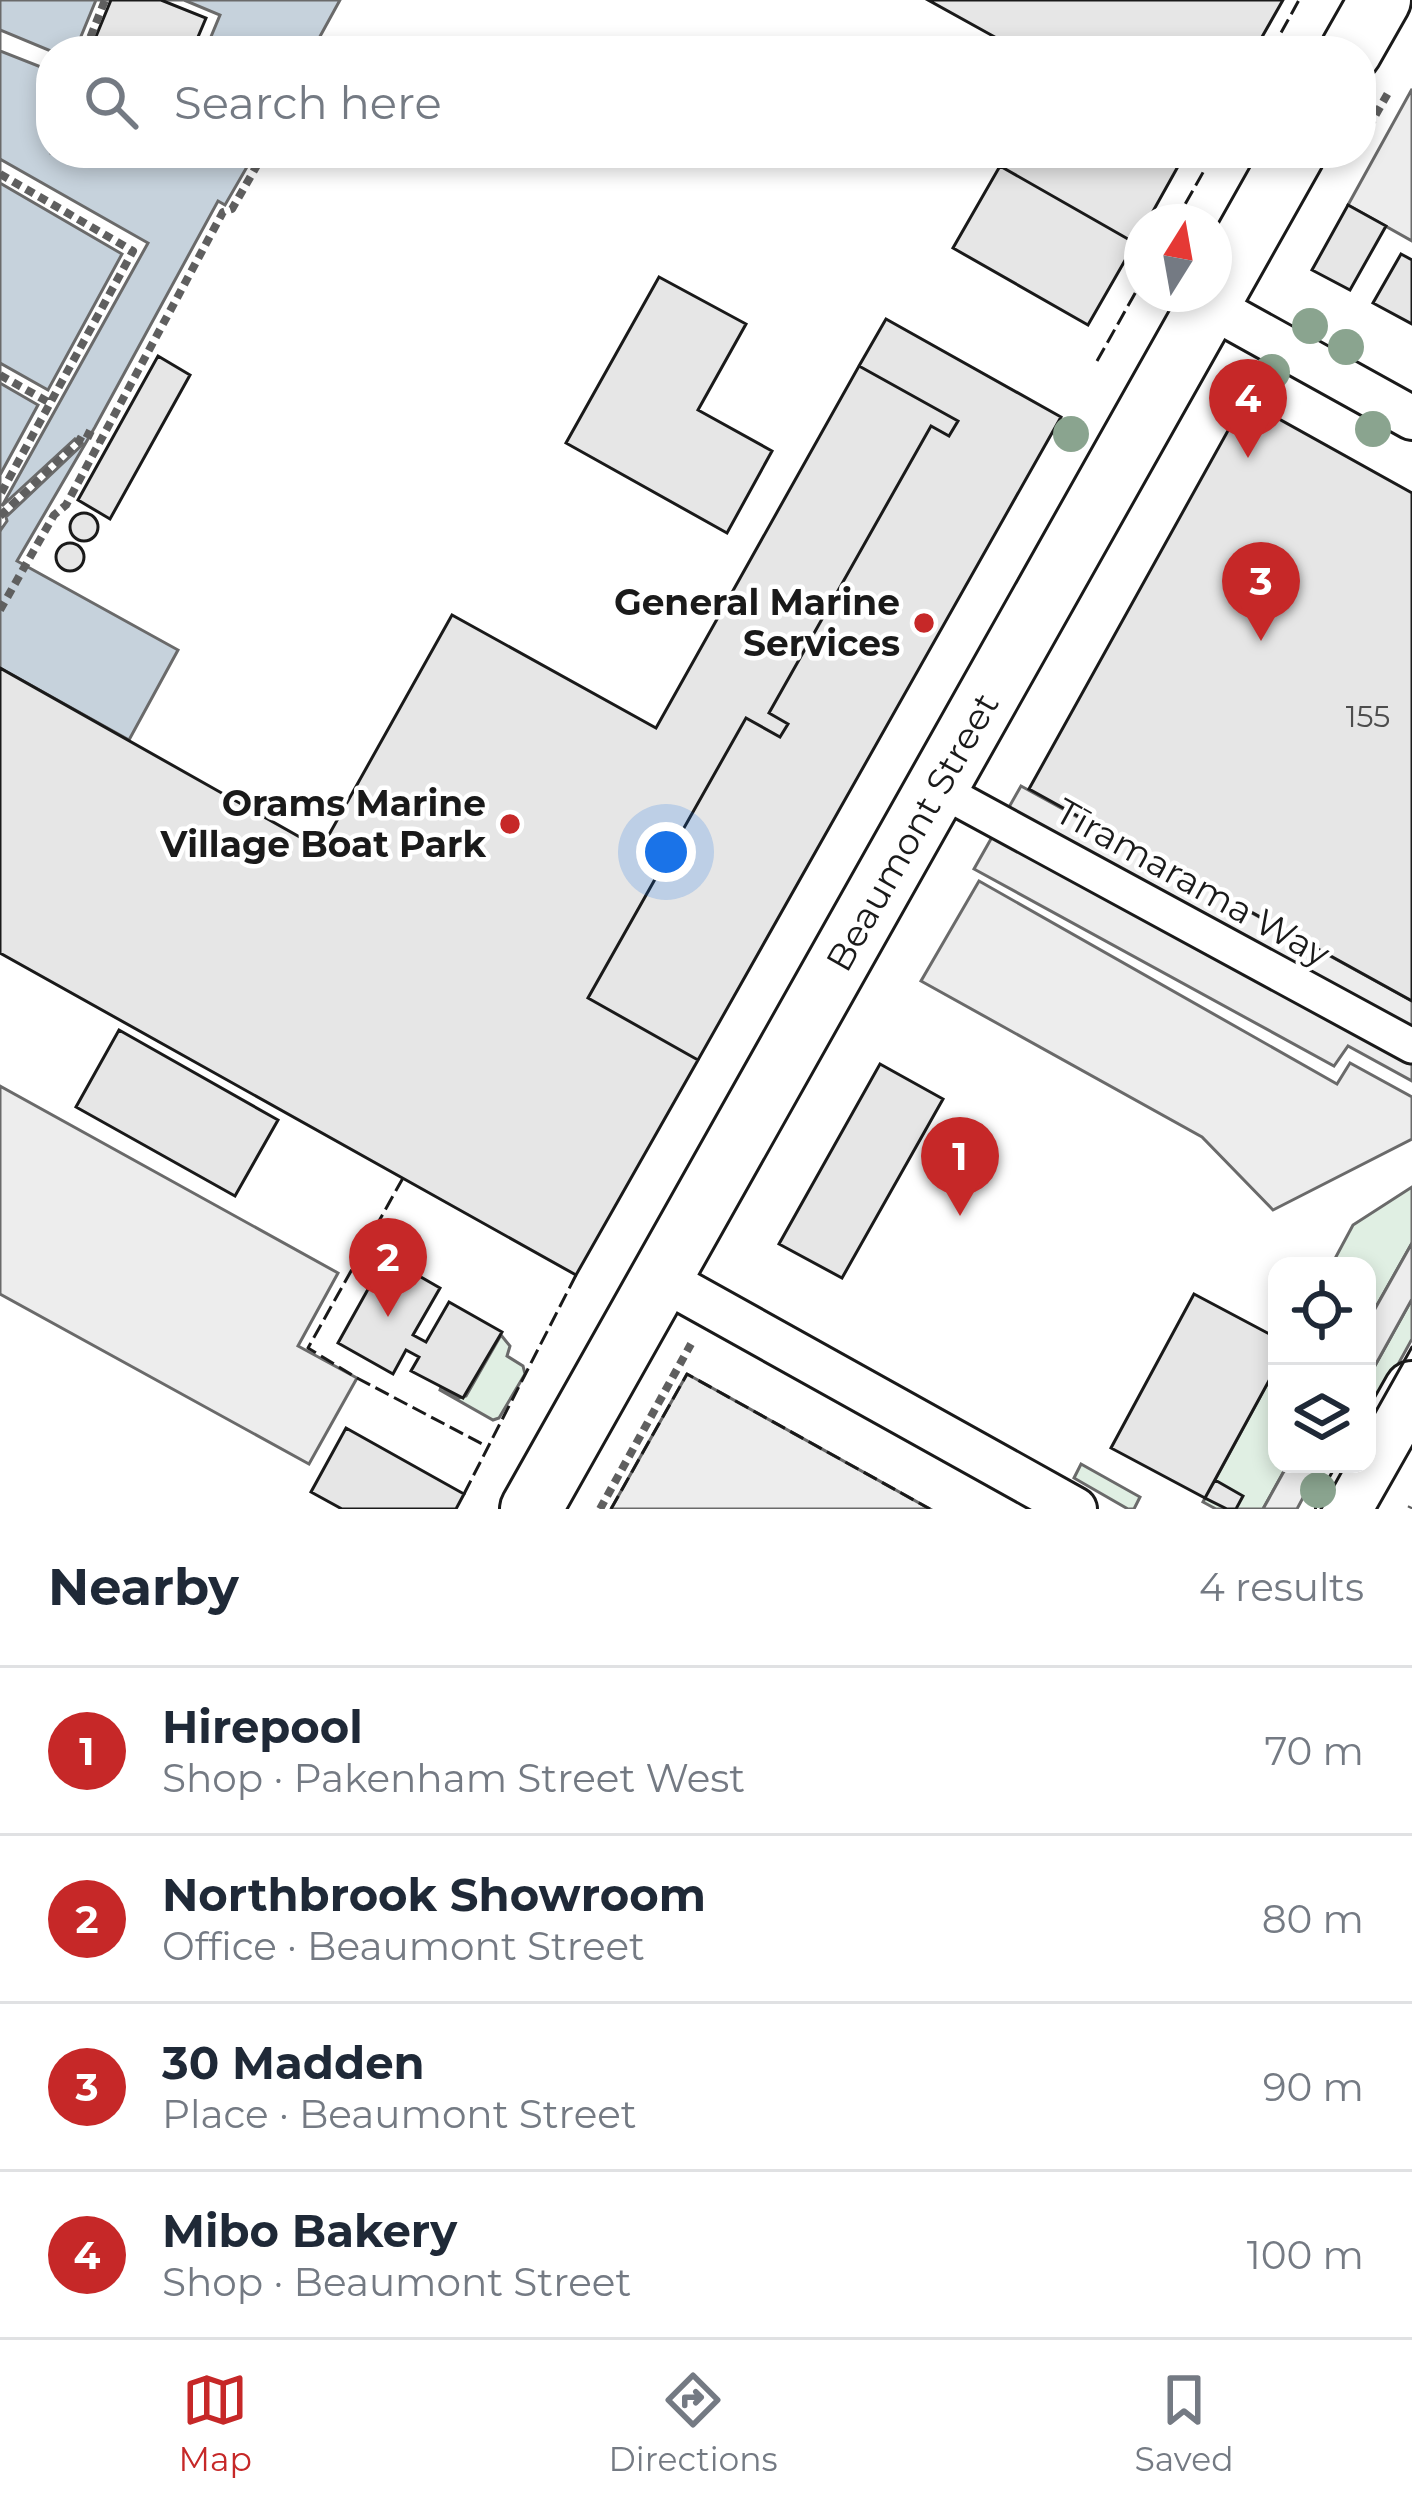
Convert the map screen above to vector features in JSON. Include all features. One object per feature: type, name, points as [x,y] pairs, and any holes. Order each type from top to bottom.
[{"type":"main road","points":[[1360,36],[1380,0]]},
{"type":"main road","name":"Beaumont Street","points":[[1232,263],[1286,168]]},
{"type":"main road","name":"Beaumont Street","points":[[531,1509],[1204,312]]},
{"type":"street","points":[[1221,312],[1412,418]]},
{"type":"street","name":"Tīramarama Way","points":[[937,788],[1412,1046]]},
{"type":"street","points":[[662,1279],[1076,1509]]},
{"type":"street","points":[[1344,1509],[1412,1389]]},
{"type":"path","points":[[91,36],[105,0]]},
{"type":"path","points":[[0,610],[54,515],[66,505],[223,212],[232,209],[255,168]]},
{"type":"path","points":[[0,174],[133,250],[0,495]]},
{"type":"path","points":[[0,374],[50,403]]},
{"type":"path","points":[[0,516],[85,432],[100,440]]},
{"type":"path","points":[[600,1509],[693,1340]]},
{"type":"green space","points":[[1412,1187],[1412,1243],[1376,1307],[1376,1257],[1336,1257],[1353,1225]]},
{"type":"green space","points":[[1412,1299],[1412,1339],[1379,1399],[1376,1364]]},
{"type":"green space","points":[[501,1335],[510,1346],[507,1356],[523,1366],[525,1374],[499,1418],[493,1420],[440,1390],[466,1396]]},
{"type":"green space","points":[[1268,1383],[1268,1473],[1283,1473],[1263,1509],[1216,1509],[1203,1502]]},
{"type":"green space","points":[[1081,1464],[1140,1497],[1134,1509],[1074,1478]]},
{"type":"shaded area","points":[[0,0],[340,0],[320,36],[36,36],[36,168],[246,168],[225,205],[218,201],[17,561],[178,650],[129,740],[0,668]]},
{"type":"shaded area","points":[[1412,89],[1412,241],[1348,205],[1368,168],[1376,168],[1376,154]]},
{"type":"shaded area","points":[[1021,786],[1412,1001],[1412,1081],[1348,1046],[1334,1066],[974,869]]},
{"type":"shaded area","points":[[979,881],[1337,1084],[1350,1063],[1412,1097],[1412,1139],[1273,1210],[1202,1137],[921,981]]},
{"type":"shaded area","points":[[0,1086],[338,1273],[298,1346],[357,1378],[309,1464],[0,1294]]},
{"type":"shaded area","points":[[1412,1243],[1412,1299],[1376,1364],[1376,1307]]},
{"type":"shaded area","points":[[687,1374],[930,1509],[611,1509]]},
{"type":"shaded area","points":[[1283,1473],[1316,1473],[1297,1509],[1263,1509]]},
{"type":"pier","points":[[96,0],[184,0],[220,15],[211,36],[81,36]]},
{"type":"pier","points":[[0,30],[36,45],[36,65],[0,51]]},
{"type":"pier","points":[[0,159],[148,243],[2,506],[75,439],[83,444],[6,517],[0,531],[0,475],[38,405],[0,383],[0,363],[48,390],[122,254],[0,183]]},
{"type":"building","points":[[111,0],[161,0],[206,18],[198,36],[96,36]]},
{"type":"building","points":[[928,0],[1283,0],[1263,36],[993,36]]},
{"type":"building","points":[[999,168],[1124,237],[1124,262],[1088,325],[953,248]]},
{"type":"building","points":[[1004,168],[1177,168],[1157,204],[1124,204],[1124,237]]},
{"type":"building","points":[[1348,205],[1386,226],[1350,290],[1312,270]]},
{"type":"building","points":[[1401,254],[1412,260],[1412,324],[1373,303]]},
{"type":"building","points":[[659,277],[746,324],[698,410],[772,451],[727,533],[566,443]]},
{"type":"building","points":[[886,319],[1061,417],[698,1060],[588,998],[746,718],[780,737],[788,724],[769,713],[931,426],[949,436],[958,421],[859,366]]},
{"type":"building","points":[[158,356],[190,375],[110,519],[78,500]]},
{"type":"building","name":"Orams Marine Village Boat Park","points":[[859,366],[958,421],[949,436],[931,426],[769,713],[788,724],[780,737],[746,718],[588,998],[698,1060],[576,1275],[0,953],[0,668],[321,849],[452,615],[656,728]]},
{"type":"building","points":[[1245,400],[1412,493],[1412,1001],[1029,789]]},
{"type":"building","points":[[84,513],[94,517],[98,527],[94,537],[84,541],[74,537],[70,527],[74,517]]},
{"type":"building","points":[[70,543],[80,547],[84,557],[80,567],[70,571],[60,567],[56,557],[60,547]]},
{"type":"building","points":[[119,1030],[278,1120],[235,1196],[76,1107]]},
{"type":"building","points":[[880,1064],[943,1099],[842,1278],[779,1244]]},
{"type":"building","points":[[386,1257],[440,1288],[413,1335],[426,1342],[449,1302],[502,1332],[463,1398],[411,1371],[419,1357],[406,1350],[393,1374],[338,1343]]},
{"type":"building","points":[[1194,1294],[1268,1333],[1268,1382],[1205,1498],[1111,1448]]},
{"type":"building","points":[[346,1428],[464,1494],[456,1509],[342,1509],[311,1492]]},
{"type":"building","points":[[1215,1480],[1243,1496],[1236,1509],[1205,1498]]},
{"type":"tram line","points":[[1376,1411],[1412,1347]]},
{"type":"tram line","points":[[1321,1509],[1341,1473]]},
{"type":"fence","points":[[1279,36],[1299,0]]},
{"type":"fence","points":[[1185,204],[1206,168]]},
{"type":"fence","points":[[1097,361],[1125,312]]},
{"type":"fence","points":[[403,1178],[308,1348],[488,1447]]},
{"type":"fence","points":[[464,1494],[576,1275]]},
{"type":"fence","points":[[611,1509],[687,1374],[930,1509]]},
{"type":"place","name":"Mibo Bakery","points":[[1248,458]]},
{"type":"place","name":"General Marine Services","points":[[924,623]]},
{"type":"place","name":"30 Madden","points":[[1261,641]]},
{"type":"place","name":"Orams Marine Village Boat Park","points":[[510,824]]},
{"type":"place","name":"Hirepool","points":[[960,1216]]},
{"type":"place","name":"Northbrook Showroom","points":[[388,1317]]}]
